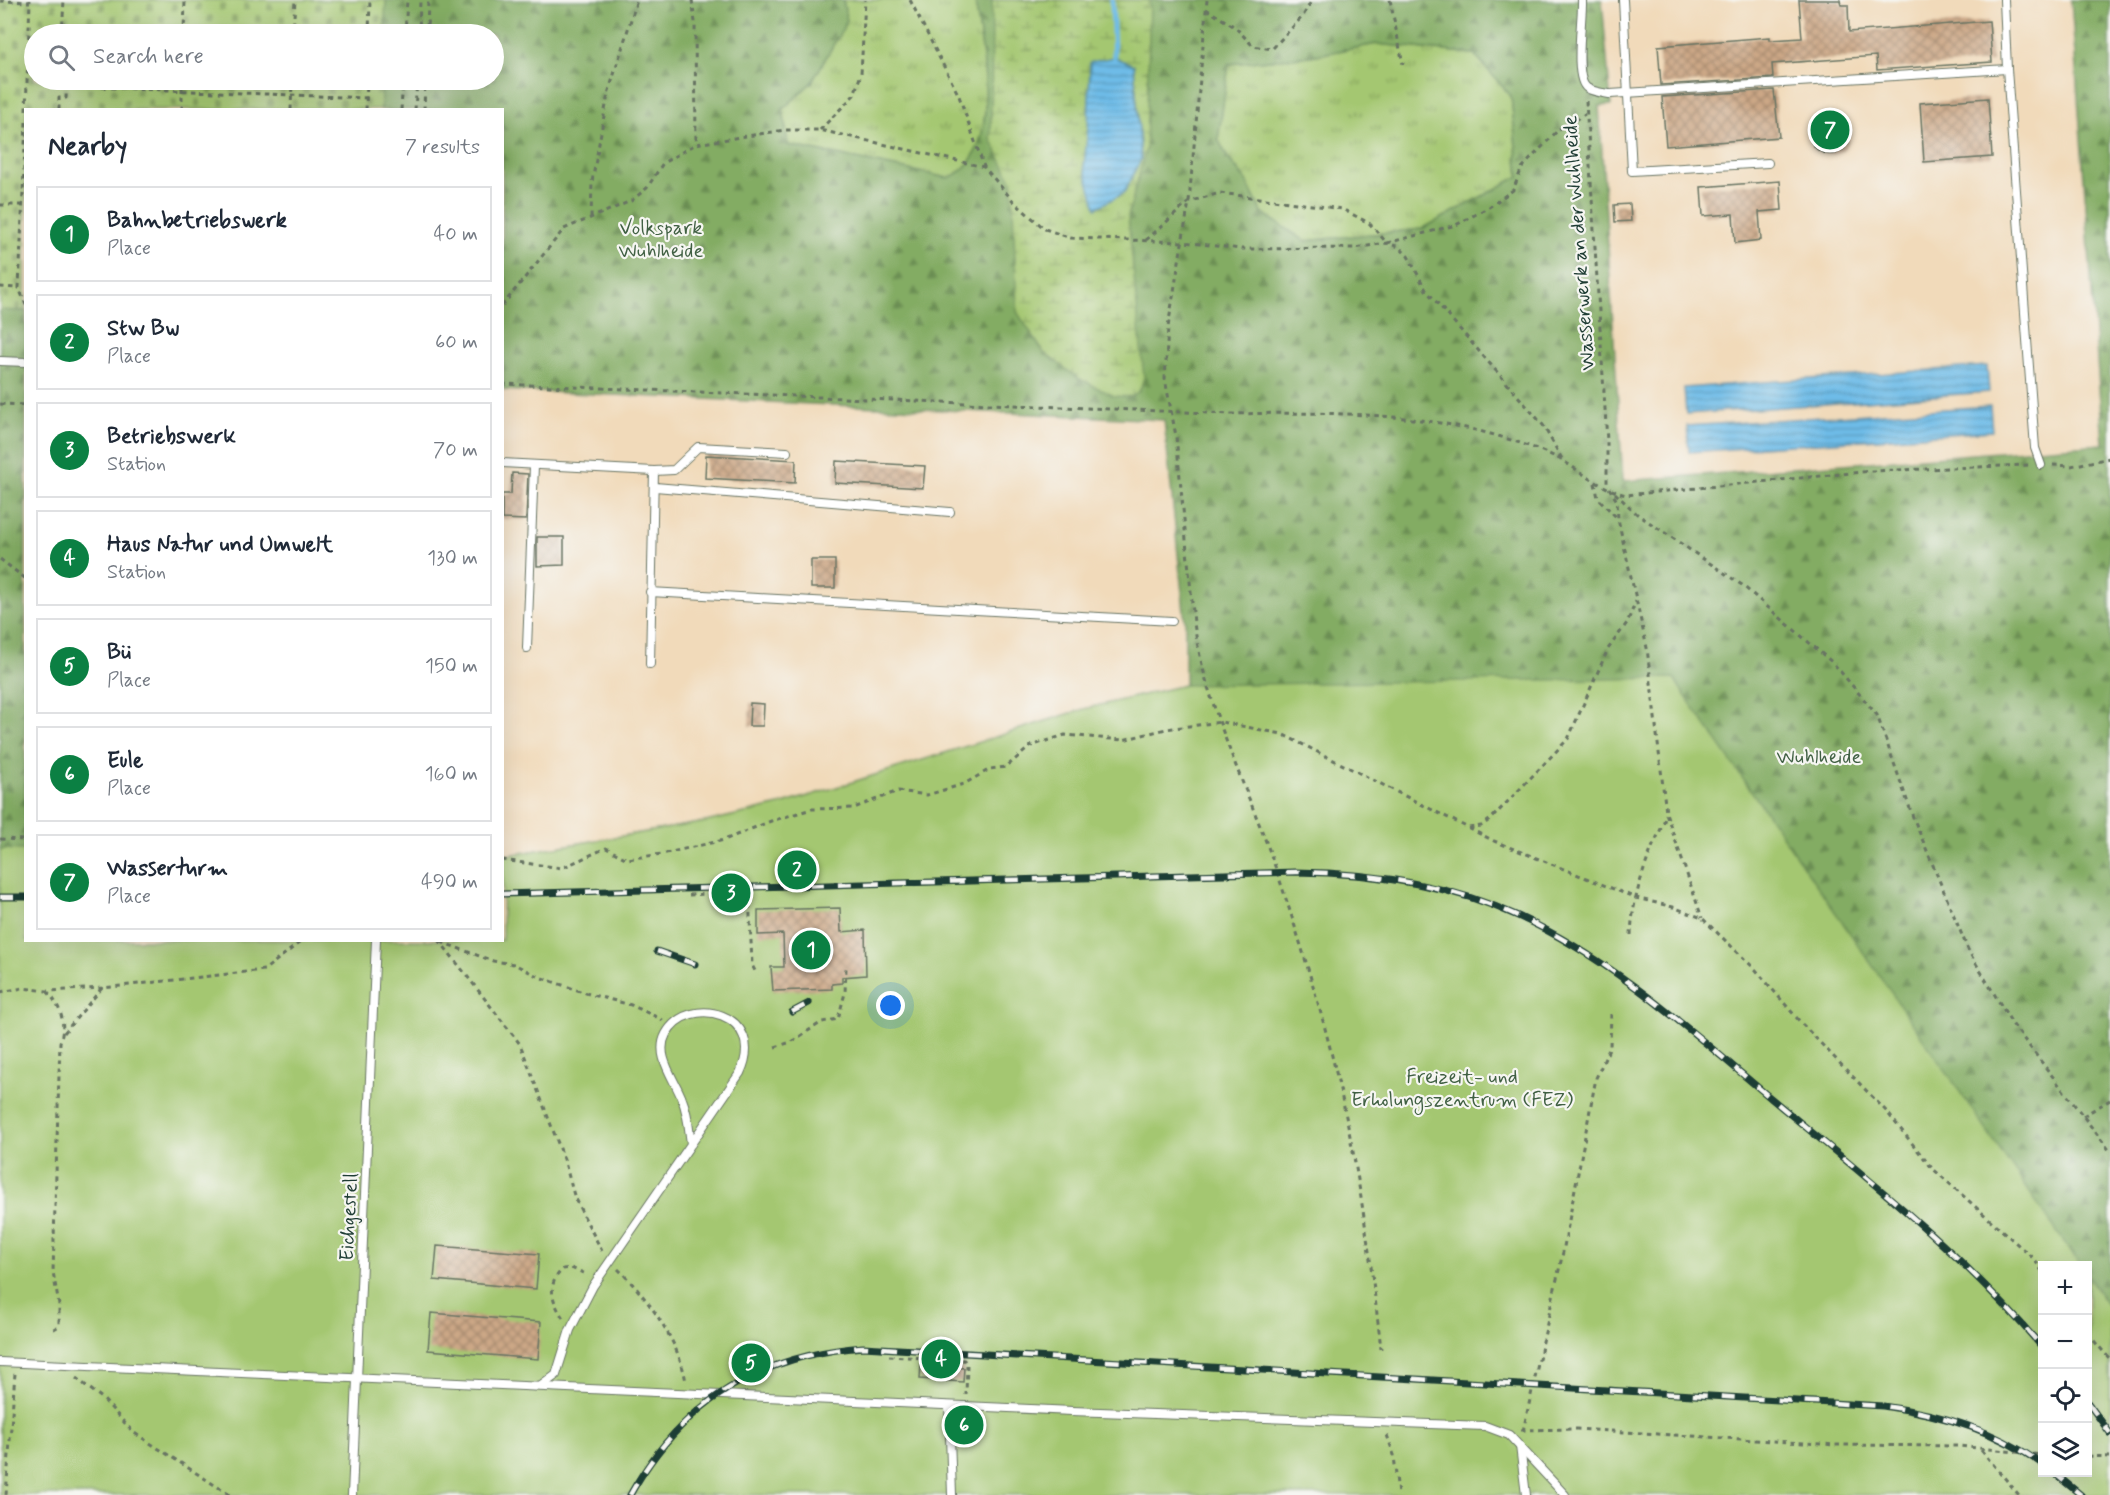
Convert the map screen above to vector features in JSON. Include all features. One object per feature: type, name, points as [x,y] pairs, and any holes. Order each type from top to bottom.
[{"type":"lane","name":"Wasserwerk an der Wuhlheide","points":[[1582,0],[1583,22],[1579,50],[1581,78],[1587,88]]},
{"type":"lane","points":[[1623,0],[1632,171],[1768,163]]},
{"type":"lane","points":[[2004,0],[2035,448],[2041,465]]},
{"type":"lane","points":[[1587,88],[1610,94],[2007,69]]},
{"type":"lane","points":[[0,361],[24,362]]},
{"type":"lane","points":[[504,463],[654,471],[674,470],[698,447],[787,452]]},
{"type":"lane","points":[[527,648],[534,466]]},
{"type":"lane","points":[[650,664],[654,471]]},
{"type":"lane","points":[[655,487],[950,512]]},
{"type":"lane","points":[[650,591],[1172,621]]},
{"type":"lane","name":"Eichgestell","points":[[352,1495],[376,942]]},
{"type":"lane","points":[[539,1387],[556,1375],[570,1330],[593,1286],[610,1262],[740,1073],[746,1061],[746,1042],[734,1022],[718,1014],[697,1013],[673,1026],[664,1042],[664,1059],[682,1098],[691,1144]]},
{"type":"lane","points":[[0,1362],[949,1406],[1485,1426],[1497,1429],[1520,1444],[1565,1495]]},
{"type":"lane","points":[[949,1406],[952,1495]]},
{"type":"lane","points":[[1520,1444],[1526,1495]]},
{"type":"path","points":[[63,24],[64,0]]},
{"type":"path","points":[[184,24],[185,0]]},
{"type":"path","points":[[294,24],[295,0]]},
{"type":"path","points":[[369,24],[370,0]]},
{"type":"path","points":[[406,24],[407,0]]},
{"type":"path","points":[[419,24],[420,0]]},
{"type":"path","points":[[427,24],[428,0]]},
{"type":"path","points":[[591,217],[592,182],[608,94],[637,0]]},
{"type":"path","points":[[692,0],[695,22],[696,144]]},
{"type":"path","points":[[820,130],[854,95],[861,74],[865,0]]},
{"type":"path","points":[[910,0],[959,96],[984,167],[1015,202],[1045,229],[1071,238],[1184,242],[1241,249],[1355,248],[1387,243],[1456,225],[1489,207],[1513,190],[1522,168],[1559,129],[1585,114]]},
{"type":"path","points":[[1207,0],[1189,202],[1168,327],[1165,379],[1176,436],[1194,623],[1198,652],[1221,722],[1277,873],[1334,1061],[1371,1264],[1381,1349]]},
{"type":"path","points":[[1206,9],[1235,27],[1253,46],[1272,49],[1303,16],[1312,0]]},
{"type":"path","points":[[1390,0],[1403,64]]},
{"type":"path","points":[[0,1],[30,1],[29,24]]},
{"type":"path","name":"Wasserwerk an der Wuhlheide","points":[[1587,88],[1585,114],[1607,441],[1607,485]]},
{"type":"path","points":[[26,108],[27,90]]},
{"type":"path","points":[[59,108],[59,98],[66,98],[66,90]]},
{"type":"path","points":[[182,108],[182,90],[367,98]]},
{"type":"path","points":[[291,90],[291,108]]},
{"type":"path","points":[[366,108],[367,90]]},
{"type":"path","points":[[401,108],[402,90]]},
{"type":"path","points":[[415,108],[416,90]]},
{"type":"path","points":[[423,108],[424,90]]},
{"type":"path","points":[[504,304],[564,229],[631,201],[647,188],[663,163],[696,144],[785,130],[820,130],[984,167]]},
{"type":"path","points":[[1145,241],[1189,202],[1220,193],[1238,193],[1342,209],[1369,223],[1387,243],[1399,247],[1408,256],[1426,290],[1544,425],[1562,460]]},
{"type":"path","points":[[0,205],[24,205],[19,288],[24,300]]},
{"type":"path","points":[[0,287],[19,288]]},
{"type":"path","points":[[504,384],[1170,412],[1354,413],[1395,416],[1485,432],[1562,460],[1594,483],[1607,485],[1617,492],[1637,495],[1872,471],[2072,466],[2110,458]]},
{"type":"path","points":[[0,404],[24,405]]},
{"type":"path","points":[[1594,483],[1599,498],[1618,519]]},
{"type":"path","points":[[1607,485],[1617,501],[1618,519],[1637,599],[1654,700],[1666,813],[1702,918]]},
{"type":"path","points":[[1607,485],[1637,514],[1742,585],[1834,664],[1877,716],[1913,817],[1969,952],[2013,1025],[2110,1151]]},
{"type":"path","points":[[0,559],[24,577]]},
{"type":"path","points":[[1468,828],[1480,826],[1491,819],[1568,739],[1608,649],[1627,623],[1637,599]]},
{"type":"path","points":[[1185,622],[1194,623]]},
{"type":"path","points":[[504,860],[562,868],[572,865],[597,850],[606,848],[627,859],[671,853],[724,840],[771,821],[812,809],[854,808],[889,792],[927,795],[955,787],[975,779],[990,769],[1006,767],[1031,746],[1065,735],[1123,740],[1166,729],[1221,722],[1282,734],[1301,742],[1363,777],[1468,828],[1636,898],[1673,907],[1702,918],[1755,970],[1802,1024],[1886,1111],[1932,1168],[2038,1264]]},
{"type":"path","points":[[1631,935],[1636,898],[1651,850],[1663,826],[1666,813]]},
{"type":"path","points":[[0,839],[24,840]]},
{"type":"path","points":[[689,895],[749,892],[752,964],[756,973]]},
{"type":"path","points":[[0,992],[31,988],[47,991],[102,988],[264,970],[300,942]]},
{"type":"path","points":[[440,942],[520,1044],[564,1159],[575,1199],[610,1262],[639,1289],[668,1333],[681,1362],[687,1393]]},
{"type":"path","points":[[442,942],[493,961],[514,964],[579,990],[631,1005],[673,1026]]},
{"type":"path","points":[[775,1047],[791,1042],[822,1022],[838,1019],[845,993],[846,968]]},
{"type":"path","points":[[50,1331],[59,1326],[59,1305],[53,1272],[60,1042],[78,1013],[102,988]]},
{"type":"path","points":[[47,991],[58,1003],[63,1035]]},
{"type":"path","points":[[1520,1444],[1563,1252],[1596,1078],[1610,1047],[1611,1012]]},
{"type":"path","points":[[2083,1116],[2110,1100]]},
{"type":"path","points":[[570,1330],[555,1305],[551,1292],[552,1281],[563,1269],[571,1268],[583,1272],[593,1286]]},
{"type":"path","points":[[2092,1339],[2110,1359]]},
{"type":"path","points":[[889,1356],[964,1360],[968,1365],[965,1406]]},
{"type":"path","points":[[6,1495],[16,1363]]},
{"type":"path","points":[[58,1365],[102,1398],[133,1432],[230,1495]]},
{"type":"path","points":[[1368,1423],[1381,1428],[1390,1438],[1398,1495]]},
{"type":"path","points":[[1497,1429],[1523,1431],[1577,1429],[1837,1445],[1960,1446],[2038,1455]]},
{"type":"path","points":[[1981,1450],[2019,1495]]},
{"type":"path","points":[[2092,1456],[2110,1457]]},
{"type":"green space","points":[[0,0],[386,0],[385,24],[24,24],[24,90],[382,90],[381,108],[24,108],[24,311],[0,310]]},
{"type":"green space","points":[[386,0],[843,0],[847,21],[812,82],[783,109],[788,145],[948,178],[966,166],[978,148],[984,124],[986,98],[975,0],[1602,0],[1611,105],[1599,106],[1623,481],[2103,444],[2071,0],[2110,0],[2110,1426],[2092,1401],[2092,1261],[2038,1261],[2038,1265],[504,856],[706,822],[780,805],[1084,709],[1185,685],[1185,622],[1164,420],[504,390],[504,108],[381,108],[382,90],[504,90],[504,24],[385,24]],"holes":[[[1377,44],[1474,54],[1511,96],[1519,176],[1422,229],[1305,241],[1262,213],[1245,179],[1228,158],[1218,139],[1229,64],[1310,56]]]},
{"type":"green space","points":[[843,0],[975,0],[986,98],[984,124],[978,148],[966,166],[948,178],[788,145],[783,109],[812,82],[847,21]]},
{"type":"green space","points":[[992,0],[1150,0],[1146,149],[1128,216],[1144,377],[1140,390],[1131,397],[1114,396],[1078,378],[1044,353],[1017,312],[1012,182],[991,139]],"holes":[[[1134,65],[1141,159],[1084,167],[1088,127]]]},
{"type":"green space","points":[[1377,44],[1474,54],[1511,96],[1519,177],[1422,229],[1305,241],[1262,213],[1245,179],[1228,158],[1218,140],[1229,64],[1310,56]]},
{"type":"green space","points":[[0,310],[24,311],[24,893],[0,893]]},
{"type":"green space","name":"Freizeit- und Erholungszentrum (FEZ)","points":[[1673,678],[2077,1261],[2038,1261],[2038,1477],[2092,1477],[2092,1283],[2110,1309],[2110,1495],[0,1495],[0,849],[24,850],[24,942],[504,942],[504,856],[706,822],[780,805],[1084,709],[1185,685]]},
{"type":"water","points":[[1114,57],[1134,65],[1141,159],[1124,193],[1096,208],[1084,167],[1090,62]]},
{"type":"water","points":[[1987,366],[1989,392],[1686,414],[1684,388]]},
{"type":"water","points":[[1990,406],[1992,431],[1689,452],[1687,426]]},
{"type":"building","points":[[1799,0],[1840,0],[1841,5],[1848,5],[1849,32],[1989,21],[1992,62],[1877,70],[1876,56],[1772,64],[1773,78],[1661,85],[1658,46],[1770,37],[1770,40],[1802,38]]},
{"type":"building","points":[[1774,90],[1779,137],[1666,146],[1662,97]]},
{"type":"building","points":[[1988,98],[1992,157],[1924,162],[1920,103]]},
{"type":"building","points":[[1830,114],[1844,120],[1850,134],[1844,148],[1830,154],[1816,148],[1810,134],[1816,120]]},
{"type":"building","points":[[1780,181],[1782,210],[1759,212],[1761,240],[1735,243],[1733,214],[1703,216],[1701,187]]},
{"type":"building","points":[[1630,204],[1631,221],[1615,222],[1614,205]]},
{"type":"building","points":[[706,455],[796,460],[795,483],[705,478]]},
{"type":"building","points":[[836,461],[925,466],[923,488],[835,483]]},
{"type":"building","points":[[512,473],[528,474],[526,520],[504,519],[504,494],[511,494]]},
{"type":"building","points":[[537,537],[564,537],[564,565],[537,566]]},
{"type":"building","points":[[811,560],[835,560],[835,588],[811,588]]},
{"type":"building","points":[[750,703],[764,704],[763,726],[749,726]]},
{"type":"building","points":[[806,858],[807,880],[788,881],[787,859]]},
{"type":"building","points":[[840,908],[841,932],[865,930],[866,975],[842,977],[842,983],[832,984],[832,989],[773,991],[771,967],[784,967],[783,934],[758,935],[758,910]]},
{"type":"building","points":[[437,1246],[539,1254],[536,1289],[434,1280]]},
{"type":"building","points":[[431,1313],[541,1322],[538,1359],[428,1350]]},
{"type":"building","points":[[921,1364],[964,1368],[963,1382],[920,1379]]},
{"type":"waterway","points":[[1112,0],[1114,57]]},
{"type":"railway","points":[[504,894],[1296,872],[1353,875],[1410,882],[1465,896],[1518,916],[1553,934],[1587,954],[1652,999],[1913,1218],[1980,1280],[2038,1342]]},
{"type":"railway","points":[[0,897],[24,897]]},
{"type":"railway","points":[[657,951],[695,964]]},
{"type":"railway","points":[[792,1012],[809,1003]]},
{"type":"railway","points":[[630,1495],[650,1463],[673,1434],[699,1410],[727,1390],[757,1373],[790,1361],[825,1352],[863,1347],[1883,1406],[1905,1409],[1967,1425],[2005,1442],[2038,1461]]},
{"type":"railway","points":[[2092,1408],[2110,1433]]},
{"type":"railway","points":[[2059,1477],[2081,1495]]},
{"type":"place","name":"Wasserturm","points":[[1830,130]]},
{"type":"place","name":"Stw Bw","points":[[797,870]]},
{"type":"place","name":"Betriebswerk","points":[[731,893]]},
{"type":"place","name":"Bahnbetriebswerk","points":[[811,950]]},
{"type":"place","name":"Haus Natur und Umwelt","points":[[941,1359]]},
{"type":"place","name":"Bü","points":[[751,1363]]},
{"type":"place","name":"Eule","points":[[964,1425]]},
{"type":"park label","name":"Volkspark Wuhlheide","points":[[661,238]]},
{"type":"park label","name":"Wuhlheide","points":[[1819,756]]}]
